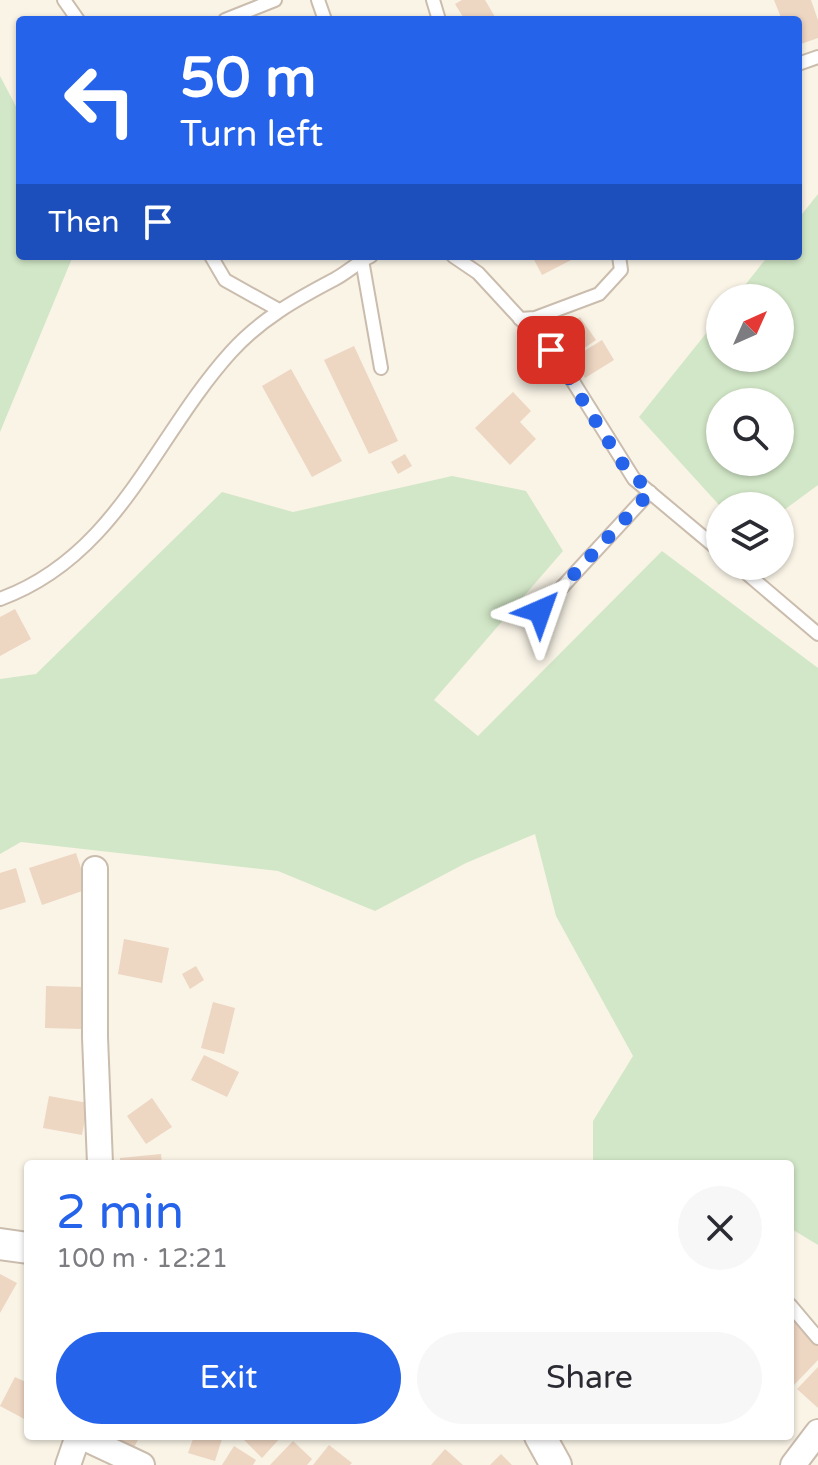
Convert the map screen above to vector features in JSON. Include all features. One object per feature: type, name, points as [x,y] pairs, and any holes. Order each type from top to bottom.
[{"type":"street","points":[[95,869],[95,1037],[100,1160]]},
{"type":"street","points":[[0,1244],[24,1247]]},
{"type":"street","points":[[793,1465],[818,1432]]},
{"type":"street","points":[[68,1465],[77,1440]]},
{"type":"street","points":[[88,1440],[142,1465]]},
{"type":"street","points":[[542,1440],[556,1465]]},
{"type":"lane","points":[[235,16],[275,0]]},
{"type":"lane","points":[[213,260],[225,280],[277,309]]},
{"type":"lane","points":[[0,599],[72,557],[127,502],[231,352],[277,309],[364,260]]},
{"type":"lane","points":[[367,260],[381,368]]},
{"type":"lane","points":[[459,260],[478,273],[562,364],[622,463],[650,492],[706,539]]},
{"type":"lane","points":[[520,319],[535,318],[599,294],[621,270],[620,260]]},
{"type":"lane","points":[[540,611],[650,492]]},
{"type":"lane","points":[[754,580],[818,634]]},
{"type":"lane","points":[[794,1310],[818,1338]]},
{"type":"green space","points":[[0,76],[16,106],[16,260],[71,260],[0,432]]},
{"type":"green space","points":[[818,194],[818,485],[794,503],[794,492],[707,492],[639,417],[706,333],[706,372],[794,372],[794,284],[746,284],[765,260],[802,260],[802,214]]},
{"type":"green space","points":[[452,476],[526,491],[563,551],[434,700],[478,736],[662,551],[818,668],[818,1245],[794,1230],[794,1160],[593,1160],[593,1121],[633,1056],[556,916],[535,834],[466,863],[375,911],[278,871],[21,842],[0,854],[0,679],[36,674],[222,492],[293,512]]},
{"type":"building","points":[[462,0],[485,0],[494,16],[462,16],[455,4]]},
{"type":"building","points":[[774,0],[811,0],[818,20],[818,38],[802,44],[802,16],[780,16]]},
{"type":"building","points":[[534,260],[571,260],[542,275]]},
{"type":"building","points":[[580,317],[596,340],[574,355],[558,332]]},
{"type":"building","points":[[602,340],[614,360],[585,378],[573,358]]},
{"type":"building","points":[[354,346],[398,441],[369,454],[324,360]]},
{"type":"building","points":[[291,369],[342,461],[312,477],[262,386]]},
{"type":"building","points":[[513,392],[531,411],[520,422],[536,439],[510,465],[475,428]]},
{"type":"building","points":[[405,454],[412,466],[398,474],[391,462]]},
{"type":"building","points":[[15,609],[31,639],[0,656],[0,617]]},
{"type":"building","points":[[76,853],[88,889],[42,905],[29,868]]},
{"type":"building","points":[[16,868],[26,902],[0,910],[0,873]]},
{"type":"building","points":[[124,939],[169,948],[162,983],[118,974]]},
{"type":"building","points":[[196,966],[204,980],[190,989],[182,974]]},
{"type":"building","points":[[46,986],[84,987],[83,1029],[45,1028]]},
{"type":"building","points":[[213,1002],[235,1008],[224,1054],[201,1048]]},
{"type":"building","points":[[204,1055],[239,1072],[227,1097],[191,1080]]},
{"type":"building","points":[[49,1096],[88,1103],[82,1135],[43,1128]]},
{"type":"building","points":[[152,1098],[172,1127],[146,1144],[127,1116]]},
{"type":"building","points":[[161,1154],[162,1160],[120,1160]]},
{"type":"building","points":[[0,1274],[17,1283],[0,1313]]},
{"type":"building","points":[[794,1321],[818,1345],[818,1360],[794,1385]]},
{"type":"building","points":[[818,1367],[818,1408],[797,1389]]},
{"type":"building","points":[[15,1377],[24,1381],[24,1419],[0,1406]]},
{"type":"building","points":[[109,1440],[138,1440],[132,1451]]},
{"type":"building","points":[[193,1440],[222,1440],[215,1461],[188,1453]]},
{"type":"building","points":[[244,1440],[278,1440],[262,1458]]},
{"type":"building","points":[[293,1441],[312,1459],[307,1465],[270,1465]]},
{"type":"building","points":[[329,1445],[352,1463],[313,1465]]},
{"type":"building","points":[[234,1446],[256,1460],[253,1465],[222,1465]]},
{"type":"building","points":[[445,1449],[463,1465],[431,1465]]},
{"type":"building","points":[[501,1454],[512,1465],[490,1465]]},
{"type":"route","points":[[540,611],[650,492],[634,479],[622,463],[551,350]]}]
